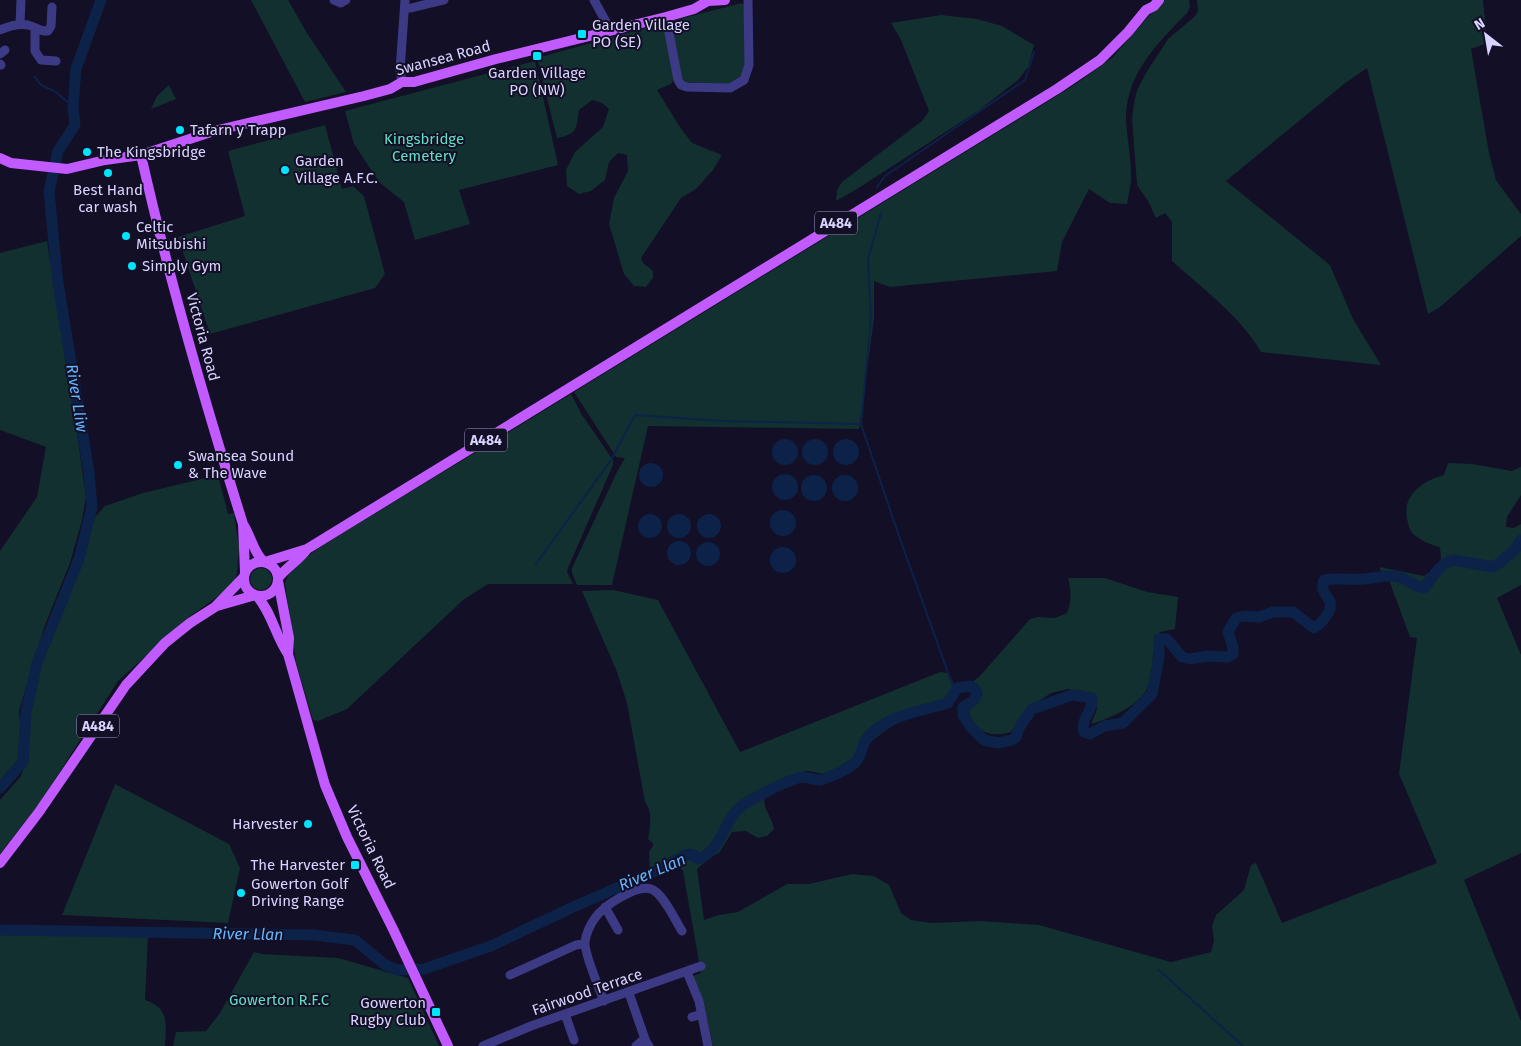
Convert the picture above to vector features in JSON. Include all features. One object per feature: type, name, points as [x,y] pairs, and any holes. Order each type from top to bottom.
[{"type":"main road","name":"Swansea Road","points":[[0,158],[11,163],[67,170],[105,160],[140,155],[214,131],[390,89],[402,82],[414,82],[496,59],[666,17],[694,9],[708,1],[725,0]]},
{"type":"main road","name":"A484","points":[[264,562],[308,549],[1077,76],[1100,60],[1115,46],[1128,32],[1147,5],[1154,6],[1159,0]]},
{"type":"main road","name":"Victoria Road","points":[[140,155],[157,226],[208,409],[243,524],[256,552],[264,562]]},
{"type":"main road","name":"Victoria Road","points":[[243,524],[244,575]]},
{"type":"main road","name":"A484","points":[[278,579],[308,549]]},
{"type":"main road","points":[[264,562],[275,569],[278,579],[277,585],[270,593],[256,596],[246,588],[244,575],[252,564],[264,562]]},
{"type":"main road","name":"A484","points":[[0,863],[50,797],[126,685],[165,643],[190,623],[215,607],[244,575]]},
{"type":"main road","name":"Victoria Road","points":[[278,579],[289,638],[288,654],[325,785],[347,837],[448,1046]]},
{"type":"main road","name":"A484","points":[[215,607],[256,596]]},
{"type":"main road","name":"Victoria Road","points":[[256,596],[270,614],[279,642],[288,654]]},
{"type":"street","points":[[20,24],[21,0]]},
{"type":"street","points":[[334,0],[341,3],[346,0]]},
{"type":"street","points":[[402,82],[400,70],[405,4],[411,8],[444,0]]},
{"type":"street","points":[[594,0],[611,31]]},
{"type":"street","points":[[666,17],[678,80],[681,85],[687,87],[730,88],[744,80],[749,65],[748,0]]},
{"type":"street","points":[[0,30],[20,24],[30,25],[42,31],[50,29],[52,7]]},
{"type":"street","points":[[35,28],[35,51],[41,60],[56,61]]},
{"type":"street","points":[[604,1001],[584,944],[595,917],[605,907],[641,888],[651,889],[659,895],[682,927]]},
{"type":"street","points":[[605,907],[618,930]]},
{"type":"street","points":[[515,975],[576,945],[584,944]]},
{"type":"street","name":"Fairwood Terrace","points":[[483,1046],[701,966]]},
{"type":"street","points":[[686,972],[699,1001],[708,1046]]},
{"type":"street","points":[[629,993],[648,1044]]},
{"type":"street","points":[[566,1014],[574,1040]]},
{"type":"street","points":[[692,1017],[702,1014]]},
{"type":"street","points":[[636,1046],[640,1042],[648,1044]]},
{"type":"green space","points":[[251,0],[288,0],[307,33],[346,92],[305,102]]},
{"type":"green space","points":[[1163,0],[1189,0],[1190,6],[1188,12],[1155,47],[1131,87],[1127,102],[1126,119],[1131,173],[1127,204],[1110,203],[1089,189],[1062,242],[1057,271],[890,287],[874,281],[874,318],[859,429],[648,426],[612,585],[577,585],[572,568],[625,458],[616,457],[574,392],[1073,86],[1112,58]]},
{"type":"green space","points":[[1197,0],[1483,0],[1487,43],[1471,49],[1489,153],[1496,180],[1521,214],[1521,236],[1440,307],[1428,314],[1367,68],[1344,84],[1226,181],[1330,265],[1353,319],[1381,365],[1261,352],[1253,339],[1232,315],[1172,261],[1172,222],[1165,213],[1156,218],[1148,201],[1137,185],[1132,119],[1137,90],[1146,73],[1168,39],[1198,12]]},
{"type":"green space","points":[[742,3],[744,5],[746,63],[740,78],[728,84],[683,82],[680,79],[668,22]]},
{"type":"green space","points":[[941,15],[977,19],[1002,26],[1034,45],[1028,67],[1018,80],[978,111],[836,201],[837,190],[842,182],[922,121],[929,111],[901,40],[891,23]]},
{"type":"green space","points":[[664,23],[674,79],[671,84],[657,90],[692,143],[722,155],[713,170],[696,189],[681,198],[641,258],[643,263],[653,271],[653,278],[646,287],[634,286],[624,274],[609,224],[614,198],[628,171],[627,155],[618,153],[609,162],[605,180],[591,191],[579,194],[567,186],[566,170],[575,152],[603,127],[609,109],[602,103],[592,100],[579,110],[575,130],[569,135],[557,138],[537,58]]},
{"type":"green space","name":"Kingsbridge Cemetery","points":[[535,61],[558,165],[459,190],[470,224],[415,240],[404,202],[379,182],[354,144],[345,111]]},
{"type":"green space","points":[[169,85],[176,99],[151,109],[157,96]]},
{"type":"green space","points":[[325,125],[342,189],[353,186],[364,196],[385,274],[375,288],[210,334],[178,237],[245,216],[228,151]]},
{"type":"green space","points":[[47,241],[86,498],[70,563],[45,625],[19,711],[22,747],[15,768],[0,784],[0,551],[37,497],[46,447],[0,430],[0,253]]},
{"type":"green space","points":[[571,394],[582,415],[613,460],[613,465],[568,568],[567,572],[573,584],[488,584],[463,600],[347,709],[318,721],[313,720],[296,663],[285,584],[290,572],[320,547]]},
{"type":"green space","points":[[1448,463],[1472,464],[1512,471],[1521,467],[1521,495],[1507,517],[1506,527],[1514,528],[1521,524],[1521,585],[1497,598],[1521,655],[1521,853],[1464,880],[1521,1021],[1521,1046],[713,1046],[703,999],[693,976],[701,973],[683,871],[677,864],[650,877],[649,852],[653,843],[648,839],[650,815],[645,802],[627,703],[617,672],[582,591],[613,590],[658,600],[740,752],[940,672],[949,673],[958,693],[945,706],[937,710],[894,725],[837,768],[826,773],[808,771],[799,773],[782,779],[773,785],[764,799],[774,829],[767,836],[758,838],[746,831],[732,832],[719,853],[709,858],[697,869],[704,920],[738,912],[787,884],[809,884],[852,874],[874,876],[889,885],[901,913],[911,920],[931,923],[981,921],[1039,925],[1171,962],[1211,952],[1214,941],[1212,926],[1216,915],[1244,890],[1251,865],[1256,863],[1282,923],[1437,863],[1399,774],[1417,638],[1410,637],[1386,572],[1380,570],[1380,567],[1424,576],[1441,559],[1440,547],[1425,542],[1412,533],[1408,524],[1406,510],[1411,496],[1416,490],[1436,477],[1444,475]]},
{"type":"green space","points":[[218,475],[228,514],[234,513],[239,547],[234,585],[189,617],[118,681],[41,801],[0,854],[0,800],[21,776],[24,767],[34,689],[47,645],[73,582],[93,519],[105,506],[143,493]]},
{"type":"green space","points":[[261,568],[269,571],[272,579],[269,587],[261,590],[253,587],[250,579],[253,571]]},
{"type":"green space","points":[[1068,578],[1105,578],[1147,592],[1178,597],[1175,629],[1160,632],[1158,636],[1147,689],[1130,706],[1106,719],[1091,724],[1097,709],[1095,700],[1083,691],[1068,689],[1051,693],[1027,709],[1011,732],[991,734],[985,732],[980,729],[968,711],[982,696],[981,689],[977,684],[971,683],[979,677],[1030,619],[1038,617],[1055,618],[1067,613],[1070,604]]},
{"type":"green space","points":[[115,784],[229,844],[240,868],[228,923],[62,915]]},
{"type":"green space","points":[[0,934],[148,935],[145,1000],[153,1003],[163,1013],[166,1024],[165,1046],[0,1046]]},
{"type":"green space","name":"Gowerton R.F.C","points":[[254,952],[338,958],[408,978],[439,1046],[173,1046],[176,1032],[206,1031],[220,1013]]},
{"type":"water","points":[[785,439],[794,443],[798,452],[794,461],[785,465],[776,461],[772,452],[776,443]]},
{"type":"water","points":[[815,439],[824,443],[828,452],[824,461],[815,465],[806,461],[802,452],[806,443]]},
{"type":"water","points":[[846,439],[855,443],[859,452],[855,461],[846,465],[837,461],[833,452],[837,443]]},
{"type":"water","points":[[651,463],[659,467],[663,475],[659,483],[651,487],[643,483],[639,475],[643,467]]},
{"type":"water","points":[[785,474],[794,478],[798,487],[794,496],[785,500],[776,496],[772,487],[776,478]]},
{"type":"water","points":[[814,475],[823,479],[827,488],[823,497],[814,501],[805,497],[801,488],[805,479]]},
{"type":"water","points":[[845,475],[854,479],[858,488],[854,497],[845,501],[836,497],[832,488],[836,479]]},
{"type":"water","points":[[783,510],[792,514],[796,523],[792,532],[783,536],[774,532],[770,523],[774,514]]},
{"type":"water","points":[[650,514],[658,518],[662,526],[658,534],[650,538],[642,534],[638,526],[642,518]]},
{"type":"water","points":[[679,514],[687,518],[691,526],[687,534],[679,538],[671,534],[667,526],[671,518]]},
{"type":"water","points":[[709,514],[717,518],[721,526],[717,534],[709,538],[701,534],[697,526],[701,518]]},
{"type":"water","points":[[679,541],[687,545],[691,553],[687,561],[679,565],[671,561],[667,553],[671,545]]},
{"type":"water","points":[[708,542],[716,546],[720,554],[716,562],[708,566],[700,562],[696,554],[700,546]]},
{"type":"water","points":[[783,547],[792,551],[796,560],[792,569],[783,573],[774,569],[770,560],[774,551]]},
{"type":"waterway","name":"River Lliw","points":[[0,788],[23,762],[26,712],[37,663],[79,559],[92,507],[89,473],[57,276],[49,191],[58,151],[75,125],[73,107],[76,69],[101,0]]},
{"type":"waterway","points":[[877,187],[885,176],[1025,80],[1034,52]]},
{"type":"waterway","points":[[35,77],[41,85],[56,92],[73,107]]},
{"type":"waterway","points":[[881,213],[868,259],[871,318],[861,424],[955,692]]},
{"type":"waterway","points":[[536,564],[611,460],[635,415],[722,421],[860,424]]},
{"type":"waterway","name":"River Llan","points":[[0,930],[313,935],[355,940],[384,964],[397,970],[424,969],[491,946],[660,869],[683,856],[690,854],[694,855],[697,859],[705,856],[712,850],[731,818],[743,805],[770,790],[798,778],[804,777],[820,780],[846,769],[857,760],[865,741],[876,730],[905,715],[948,703],[957,688],[970,686],[976,691],[974,699],[963,707],[963,715],[970,726],[984,740],[998,743],[1012,740],[1016,737],[1019,728],[1032,709],[1072,695],[1092,698],[1091,707],[1083,727],[1084,732],[1090,734],[1104,726],[1123,723],[1152,694],[1159,657],[1159,639],[1167,639],[1182,657],[1190,659],[1207,656],[1228,657],[1233,654],[1233,647],[1228,632],[1236,618],[1244,616],[1259,617],[1273,612],[1293,612],[1314,628],[1317,626],[1326,617],[1330,609],[1330,602],[1323,589],[1324,580],[1395,576],[1424,588],[1437,571],[1448,562],[1453,560],[1494,567],[1514,551],[1521,540]]},
{"type":"waterway","points":[[1159,970],[1243,1046]]},
{"type":"place","name":"Garden Village PO (SE)","points":[[582,34]]},
{"type":"place","name":"Garden Village PO (NW)","points":[[537,56]]},
{"type":"place","name":"Tafarn y Trapp","points":[[180,130]]},
{"type":"place","name":"The Kingsbridge","points":[[87,152]]},
{"type":"place","name":"Garden Village A.F.C.","points":[[285,170]]},
{"type":"place","name":"Best Hand car wash","points":[[108,173]]},
{"type":"place","name":"Celtic Mitsubishi","points":[[126,236]]},
{"type":"place","name":"Simply Gym","points":[[132,266]]},
{"type":"place","name":"Swansea Sound & The Wave","points":[[178,465]]},
{"type":"place","name":"Harvester","points":[[308,824]]},
{"type":"place","name":"The Harvester","points":[[355,865]]},
{"type":"place","name":"Gowerton Golf Driving Range","points":[[241,893]]},
{"type":"place","name":"Gowerton Rugby Club","points":[[436,1012]]}]
